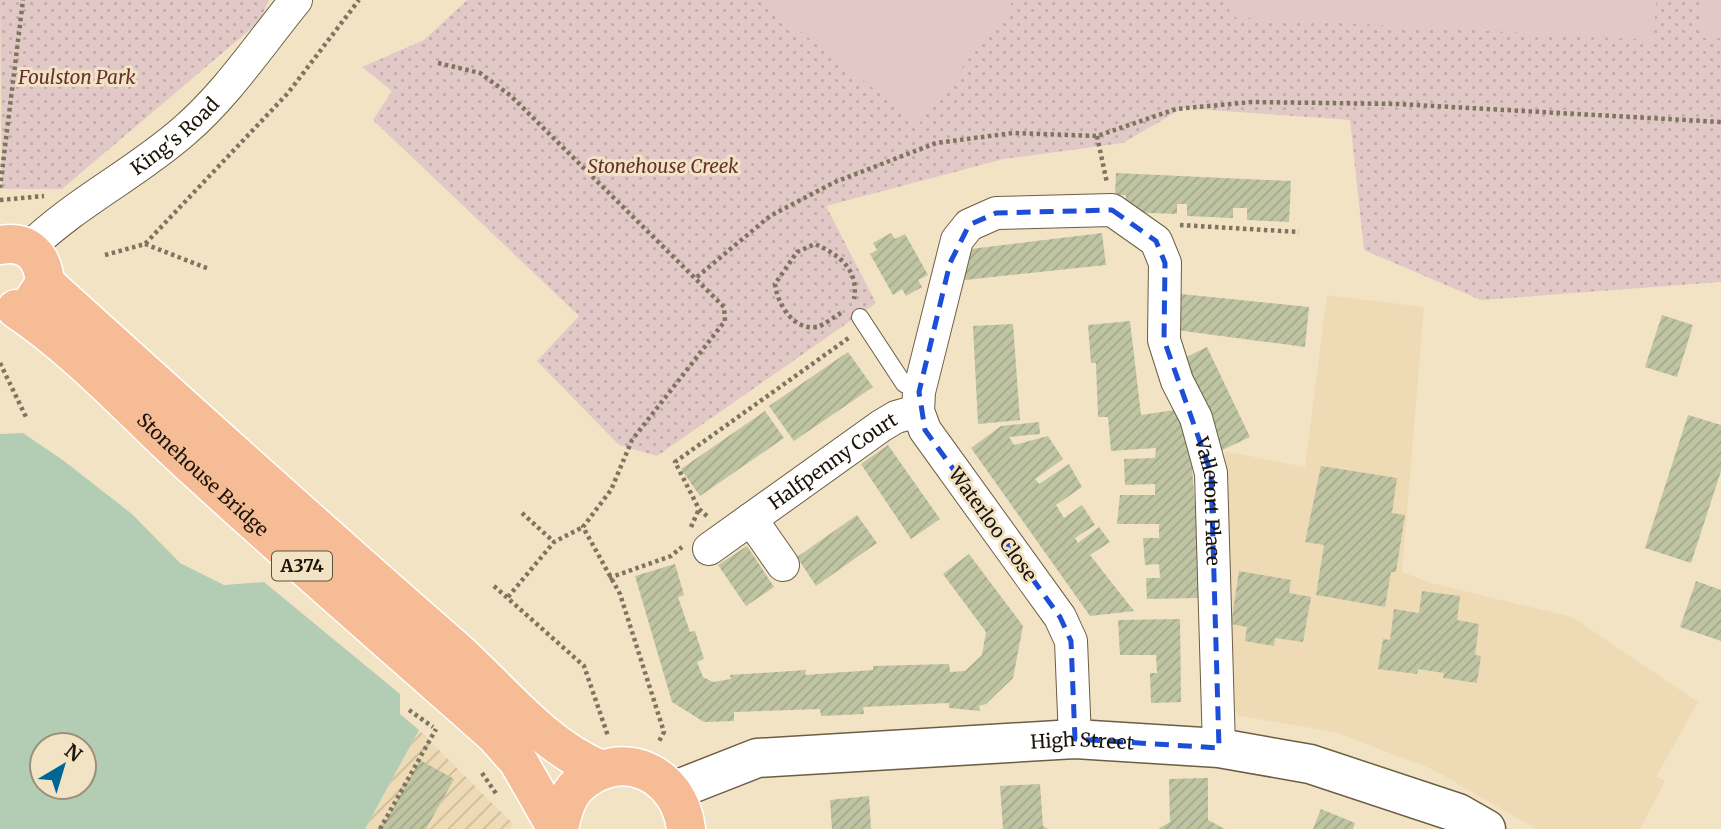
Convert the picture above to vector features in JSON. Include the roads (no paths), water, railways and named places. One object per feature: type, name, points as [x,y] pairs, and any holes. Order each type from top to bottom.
[{"type":"main road","points":[[8,308],[30,304],[45,283],[40,260],[15,247]]},
{"type":"main road","name":"Stonehouse Bridge","points":[[45,283],[67,324],[140,419],[309,573],[495,736],[518,761],[552,819]]},
{"type":"main road","name":"Stonehouse Bridge","points":[[8,308],[67,324],[465,658],[551,742],[622,771]]},
{"type":"main road","points":[[552,819],[577,786],[622,771],[684,815],[686,829]]},
{"type":"street","name":"King's Road","points":[[15,247],[54,224],[183,132],[222,92],[296,0]]},
{"type":"street","name":"Valletort Place","points":[[919,402],[957,240],[969,225],[996,214],[1121,216],[1156,241],[1165,263],[1164,340],[1177,381],[1196,418],[1211,473],[1219,748]]},
{"type":"street","name":"Halfpenny Court","points":[[783,565],[729,535],[881,426],[919,402]]},
{"type":"street","name":"Waterloo Close","points":[[919,402],[925,430],[1060,617],[1071,641],[1075,739]]},
{"type":"street","name":"High Street","points":[[622,771],[757,758],[1075,739],[1219,748],[1310,764],[1458,813],[1486,829]]},
{"type":"lane","points":[[863,321],[904,384],[919,402]]},
{"type":"park label","name":"Foulston Park","points":[[77,77]]},
{"type":"park label","name":"Stonehouse Creek","points":[[663,166]]}]
